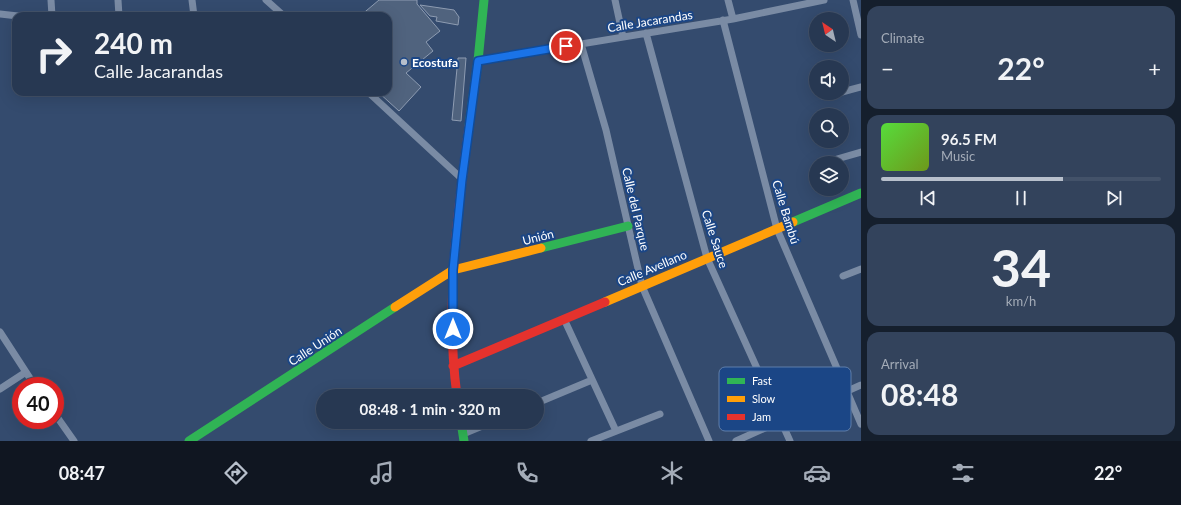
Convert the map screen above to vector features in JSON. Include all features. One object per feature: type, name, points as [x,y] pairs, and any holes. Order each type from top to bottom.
[{"type":"street","points":[[51,0],[52,12]]},
{"type":"street","points":[[118,0],[119,12]]},
{"type":"street","points":[[192,0],[194,12]]},
{"type":"street","points":[[266,0],[280,12]]},
{"type":"street","points":[[456,389],[453,366],[453,270],[462,180],[478,61],[484,0]]},
{"type":"street","points":[[615,0],[623,37]]},
{"type":"street","points":[[728,0],[733,19]]},
{"type":"street","name":"Calle Jacarandas","points":[[478,61],[733,19],[824,0]]},
{"type":"street","points":[[854,0],[861,36]]},
{"type":"street","points":[[0,14],[12,15]]},
{"type":"street","name":"Calle Bambú","points":[[723,20],[777,228],[837,367]]},
{"type":"street","name":"Calle Sauce","points":[[646,33],[708,258],[757,367]]},
{"type":"street","name":"Calle del Parque","points":[[581,44],[606,130],[642,286],[709,441]]},
{"type":"street","points":[[849,91],[861,88]]},
{"type":"street","points":[[372,96],[462,180]]},
{"type":"street","points":[[847,156],[861,152]]},
{"type":"street","name":"Calle Avellano","points":[[453,366],[861,193]]},
{"type":"street","name":"Unión","points":[[453,270],[628,226]]},
{"type":"street","points":[[843,276],[861,269]]},
{"type":"street","name":"Calle Unión","points":[[189,441],[453,270]]},
{"type":"street","points":[[564,319],[616,431]]},
{"type":"street","points":[[0,332],[30,377]]},
{"type":"street","points":[[0,389],[26,372]]},
{"type":"street","points":[[544,400],[592,380]]},
{"type":"street","points":[[851,390],[861,385]]},
{"type":"street","name":"Calle Bambú","points":[[851,399],[861,424]]},
{"type":"street","points":[[592,441],[660,414]]},
{"type":"street","points":[[64,427],[74,441]]},
{"type":"street","points":[[464,438],[480,429]]},
{"type":"street","points":[[736,441],[758,431]]},
{"type":"street","name":"Calle Sauce","points":[[786,431],[790,441]]},
{"type":"building","name":"Ecostufa","points":[[379,0],[417,0],[417,4],[440,31],[426,42],[433,51],[406,73],[421,87],[399,111],[382,96],[392,96],[392,12],[365,12]]},
{"type":"building","points":[[420,5],[454,10],[459,17],[458,25],[436,21],[437,17],[430,16]]},
{"type":"building","points":[[458,58],[466,58],[461,121],[452,120]]},
{"type":"traffic: fast","points":[[469,126],[478,61],[484,0]]},
{"type":"traffic: fast","points":[[793,222],[861,193]]},
{"type":"traffic: fast","points":[[541,248],[628,226]]},
{"type":"traffic: fast","points":[[189,441],[395,307]]},
{"type":"traffic: fast","points":[[462,429],[464,441]]},
{"type":"traffic: slow","points":[[605,302],[793,222]]},
{"type":"traffic: slow","points":[[395,307],[453,270],[541,248]]},
{"type":"traffic: jam","points":[[456,389],[452,329],[452,295],[460,193],[469,126]]},
{"type":"traffic: jam","points":[[453,366],[605,302]]},
{"type":"place","name":"Ecostufa","points":[[404,62]]},
{"type":"route","points":[[453,329],[453,270],[462,180],[478,61],[566,46]]}]
